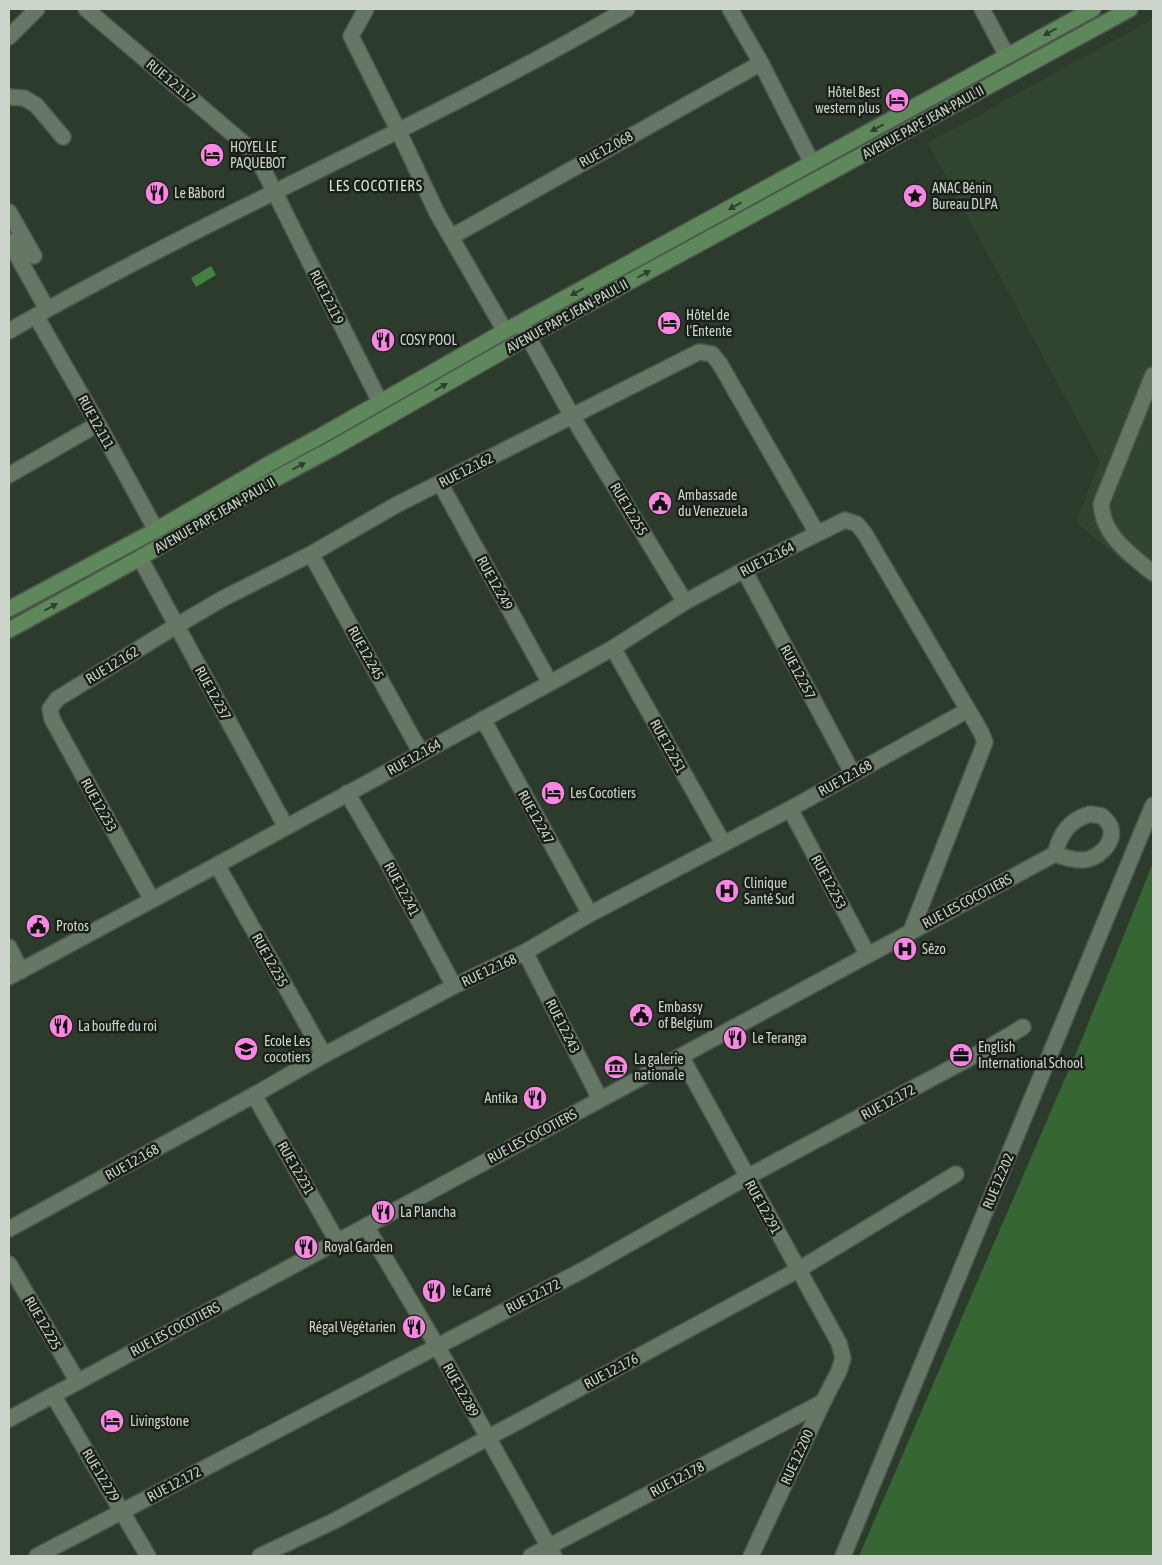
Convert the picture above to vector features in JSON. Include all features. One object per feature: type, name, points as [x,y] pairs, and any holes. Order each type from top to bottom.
[{"type":"main road","name":"AVENUE PAPE JEAN-PAUL II","points":[[9,609],[156,530],[505,331],[1093,9]]},
{"type":"main road","name":"AVENUE PAPE JEAN-PAUL II","points":[[9,630],[140,558],[262,486],[335,448],[528,337],[1130,9]]},
{"type":"street","points":[[9,37],[37,9]]},
{"type":"street","name":"RUE 12.117","points":[[86,9],[255,153]]},
{"type":"street","points":[[364,9],[351,36],[437,213],[505,331]]},
{"type":"street","points":[[9,331],[274,192],[399,132],[627,9]]},
{"type":"street","points":[[730,9],[762,62],[812,163]]},
{"type":"street","points":[[982,9],[1007,56]]},
{"type":"street","name":"RUE 12.068","points":[[451,237],[762,62]]},
{"type":"street","points":[[9,98],[24,98],[36,105],[63,137]]},
{"type":"street","name":"RUE 12.119","points":[[255,153],[380,402]]},
{"type":"street","points":[[9,212],[34,256]]},
{"type":"street","name":"RUE 12.111","points":[[9,241],[98,424],[156,530]]},
{"type":"street","name":"RUE 12.255","points":[[520,324],[572,416],[685,602]]},
{"type":"street","name":"RUE 12.162","points":[[50,709],[57,698],[222,600],[311,554],[398,504],[699,352],[712,354],[720,364],[817,533]]},
{"type":"street","points":[[1153,375],[1101,504],[1106,524],[1116,538],[1153,573]]},
{"type":"street","points":[[9,475],[98,424]]},
{"type":"street","name":"RUE 12.249","points":[[440,483],[550,683]]},
{"type":"street","name":"RUE 12.164","points":[[15,974],[550,683],[613,648],[685,602],[744,570],[845,520],[857,524],[865,534],[981,732],[985,742],[911,931]]},
{"type":"street","name":"RUE 12.245","points":[[311,554],[421,753]]},
{"type":"street","name":"RUE 12.237","points":[[140,558],[286,827]]},
{"type":"street","name":"RUE 12.257","points":[[744,570],[853,774]]},
{"type":"street","name":"RUE 12.251","points":[[613,648],[723,843]]},
{"type":"street","name":"RUE 12.233","points":[[50,709],[52,719],[152,900]]},
{"type":"street","name":"RUE 12.168","points":[[9,1229],[254,1095],[324,1054],[454,986],[525,952],[590,914],[790,809],[968,710]]},
{"type":"street","name":"RUE 12.247","points":[[483,720],[590,914]]},
{"type":"street","name":"RUE 12.241","points":[[348,793],[454,986]]},
{"type":"street","name":"RUE 12.202","points":[[843,1556],[1153,805]]},
{"type":"street","name":"RUE 12.253","points":[[790,809],[868,955]]},
{"type":"street","name":"RUE LES COCOTIERS","points":[[9,1419],[1055,854]]},
{"type":"street","name":"RUE 12.235","points":[[217,865],[324,1054]]},
{"type":"street","points":[[9,948],[15,974]]},
{"type":"street","name":"RUE 12.243","points":[[525,952],[600,1099]]},
{"type":"street","name":"RUE 12.172","points":[[37,1556],[584,1270],[747,1177],[983,1051],[1023,1027]]},
{"type":"street","name":"RUE 12.291","points":[[681,1056],[839,1343],[842,1358]]},
{"type":"street","name":"RUE 12.231","points":[[254,1095],[337,1242]]},
{"type":"street","name":"RUE 12.176","points":[[260,1556],[336,1520],[798,1270],[956,1174]]},
{"type":"street","name":"RUE 12.289","points":[[366,1226],[552,1551]]},
{"type":"street","name":"RUE 12.225","points":[[9,1264],[78,1382]]},
{"type":"street","name":"RUE 12.200","points":[[751,1556],[822,1402],[840,1371],[842,1358]]},
{"type":"street","name":"RUE 12.279","points":[[53,1395],[148,1556]]},
{"type":"street","name":"RUE 12.178","points":[[531,1556],[552,1551],[822,1402]]},
{"type":"shaded area","points":[[1153,19],[1153,586],[1076,522],[1100,462],[928,143]]},
{"type":"shaded area","points":[[211,266],[216,275],[196,287],[191,278]]},
{"type":"shaded area","points":[[1153,863],[1153,1556],[859,1556],[1079,1046]]},
{"type":"place","name":"Hôtel Best western plus","points":[[897,100]]},
{"type":"place","name":"HOYEL LE PAQUEBOT","points":[[212,155]]},
{"type":"place","name":"Le Bâbord","points":[[157,193]]},
{"type":"place","name":"ANAC Bénin Bureau DLPA","points":[[915,196]]},
{"type":"place","name":"Hôtel de l'Entente","points":[[669,323]]},
{"type":"place","name":"COSY POOL","points":[[383,340]]},
{"type":"place","name":"Ambassade du Venezuela","points":[[660,503]]},
{"type":"place","name":"Les Cocotiers","points":[[553,793]]},
{"type":"place","name":"Clinique Santé Sud","points":[[727,891]]},
{"type":"place","name":"Protos","points":[[38,926]]},
{"type":"place","name":"Sêzo","points":[[905,949]]},
{"type":"place","name":"Embassy of Belgium","points":[[641,1015]]},
{"type":"place","name":"La bouffe du roi","points":[[61,1026]]},
{"type":"place","name":"Le Teranga","points":[[735,1038]]},
{"type":"place","name":"Ecole Les cocotiers","points":[[246,1049]]},
{"type":"place","name":"English International School","points":[[961,1055]]},
{"type":"place","name":"La galerie nationale","points":[[616,1067]]},
{"type":"place","name":"Antika","points":[[535,1098]]},
{"type":"place","name":"La Plancha","points":[[383,1212]]},
{"type":"place","name":"Royal Garden","points":[[306,1247]]},
{"type":"place","name":"le Carré","points":[[434,1291]]},
{"type":"place","name":"Régal Végétarien","points":[[414,1327]]},
{"type":"place","name":"Livingstone","points":[[112,1421]]},
{"type":"district","name":"LES COCOTIERS","points":[[376,185]]}]
